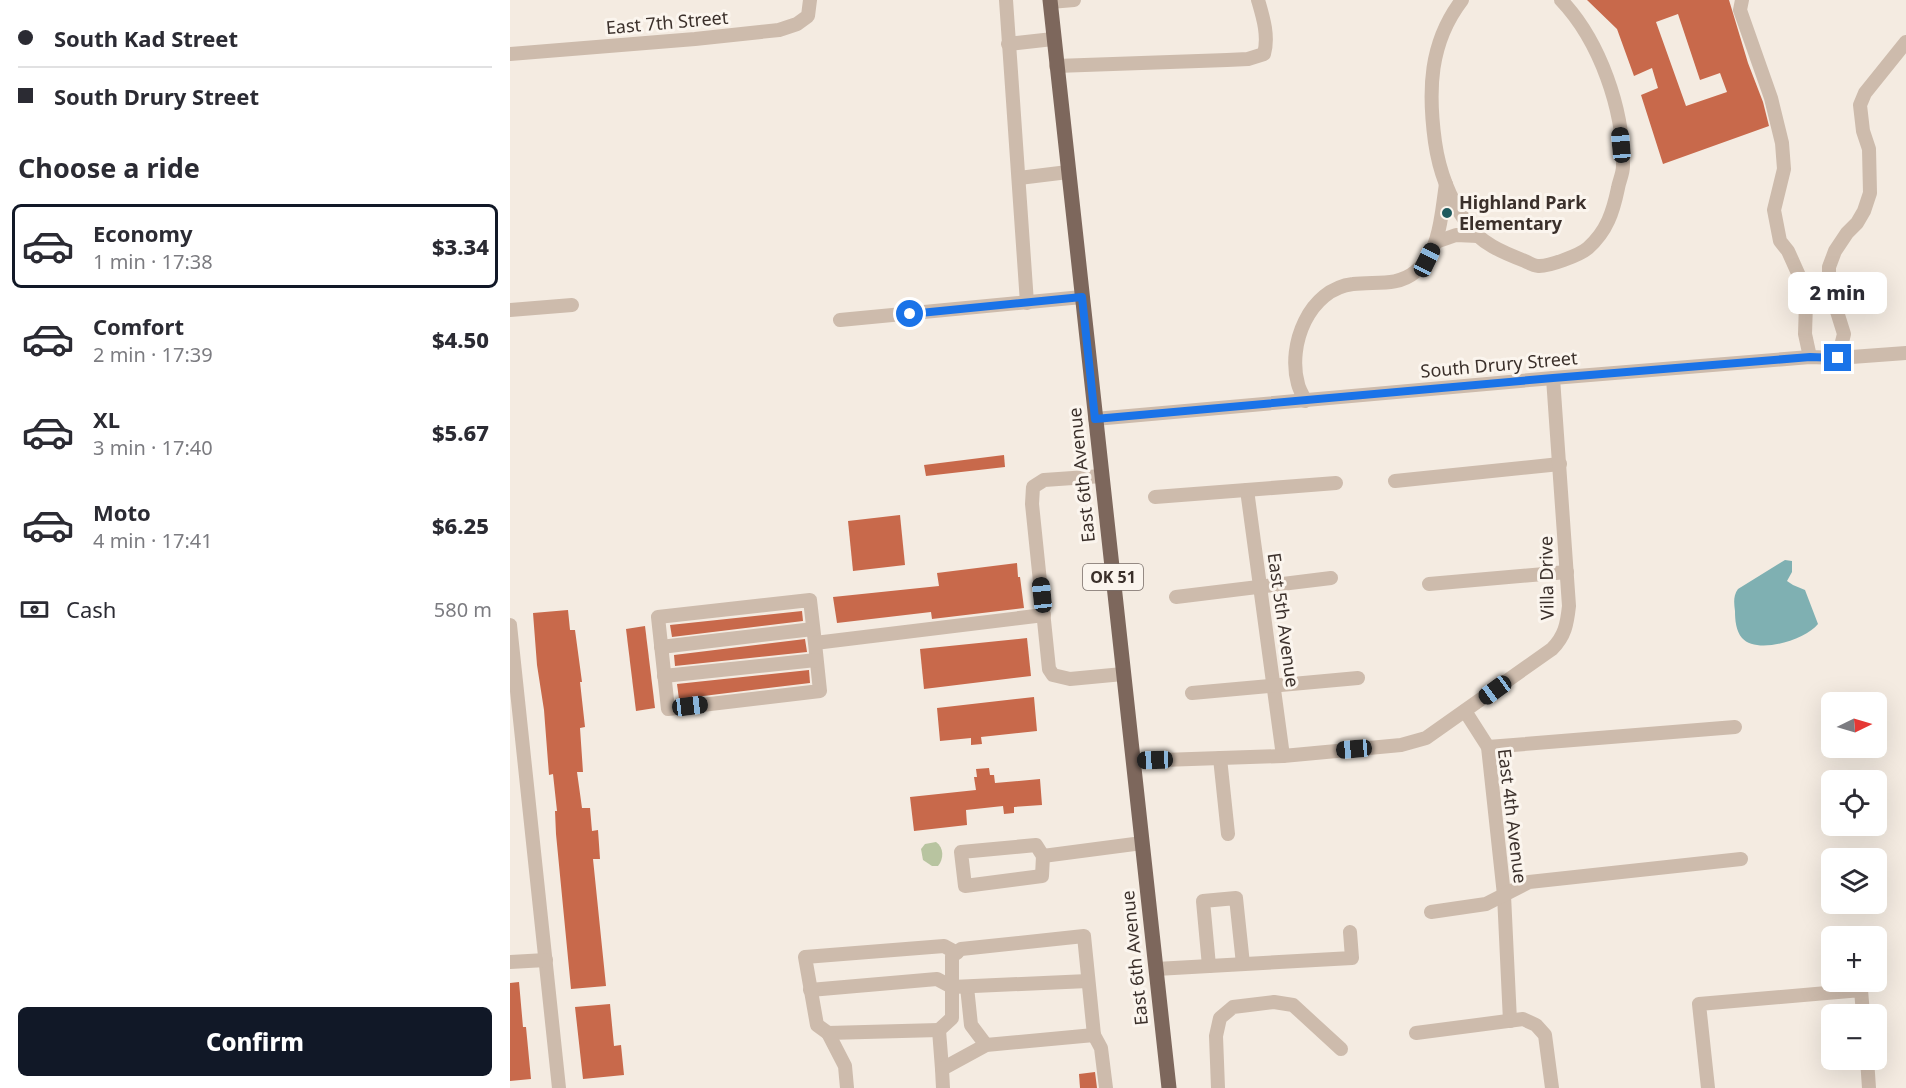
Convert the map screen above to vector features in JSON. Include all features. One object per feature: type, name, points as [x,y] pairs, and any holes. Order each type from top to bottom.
[{"type":"main road","name":"East 6th Avenue","points":[[1050,1],[1169,1088]]},
{"type":"street","name":"East 7th Street","points":[[510,54],[779,30],[797,24],[808,16],[810,0]]},
{"type":"street","points":[[1006,0],[1027,303]]},
{"type":"street","points":[[1050,1],[1074,0]]},
{"type":"street","points":[[1056,66],[1248,59],[1264,54],[1266,46],[1264,22],[1258,0]]},
{"type":"street","points":[[1462,0],[1449,17],[1436,55],[1431,87],[1432,119],[1437,155],[1446,184],[1466,223],[1478,236],[1500,252],[1538,266],[1573,257],[1588,248],[1606,228],[1614,208],[1623,168],[1619,122],[1607,76],[1593,44],[1574,13],[1561,0]]},
{"type":"street","points":[[1742,0],[1740,10],[1772,98],[1782,143],[1784,169],[1773,210],[1780,241],[1788,251],[1801,280],[1806,303],[1805,334],[1810,357]]},
{"type":"street","points":[[1008,44],[1053,39]]},
{"type":"street","points":[[1838,358],[1844,334],[1829,286],[1829,267],[1835,251],[1857,223],[1870,193],[1869,149],[1863,131],[1860,105],[1865,93],[1906,42]]},
{"type":"street","points":[[1019,178],[1068,172]]},
{"type":"street","points":[[1305,401],[1297,383],[1296,360],[1298,335],[1307,315],[1323,297],[1337,289],[1352,284],[1399,281],[1413,274],[1427,260],[1436,242],[1446,184]]},
{"type":"street","points":[[1436,242],[1456,235],[1478,236]]},
{"type":"street","points":[[840,320],[1082,297]]},
{"type":"street","points":[[510,310],[572,305]]},
{"type":"street","name":"South Drury Street","points":[[1095,419],[1553,378],[1810,357],[1838,358],[1906,352]]},
{"type":"street","name":"Villa Drive","points":[[1133,761],[1284,756],[1401,745],[1426,738],[1561,640],[1566,627],[1569,606],[1553,378]]},
{"type":"street","points":[[1395,481],[1560,464]]},
{"type":"street","points":[[1102,476],[1044,480],[1033,487],[1032,504],[1049,669],[1053,675],[1070,679],[1123,674]]},
{"type":"street","points":[[1155,497],[1336,483]]},
{"type":"street","name":"East 5th Avenue","points":[[1246,490],[1284,756]]},
{"type":"street","points":[[1429,584],[1567,572]]},
{"type":"street","points":[[1176,597],[1331,578]]},
{"type":"street","points":[[810,600],[814,636],[820,691],[668,709],[658,617],[810,600]]},
{"type":"street","points":[[661,647],[1044,615]]},
{"type":"street","points":[[510,625],[559,1088]]},
{"type":"street","points":[[664,676],[816,660]]},
{"type":"street","points":[[1192,693],[1358,678]]},
{"type":"street","name":"East 4th Avenue","points":[[1466,711],[1488,747],[1504,895],[1510,1021]]},
{"type":"street","points":[[1488,747],[1735,727]]},
{"type":"street","points":[[1220,758],[1228,834]]},
{"type":"street","points":[[1043,856],[1142,843]]},
{"type":"street","points":[[1036,845],[1043,856],[1042,876],[964,886],[961,852],[1036,845]]},
{"type":"street","points":[[1431,912],[1486,904],[1529,882],[1741,859]]},
{"type":"street","points":[[1209,966],[1203,901],[1236,898],[1243,964]]},
{"type":"street","points":[[1156,969],[1352,958],[1350,932]]},
{"type":"street","points":[[828,1033],[939,1030],[952,1018],[952,956],[961,949],[1084,936],[1094,1035],[1101,1048],[1106,1088]]},
{"type":"street","points":[[847,1088],[845,1066],[828,1033],[817,1025],[805,957],[944,946],[957,953]]},
{"type":"street","points":[[510,962],[546,960]]},
{"type":"street","points":[[810,990],[937,979],[952,987],[1088,981]]},
{"type":"street","points":[[967,987],[971,1025],[986,1045]]},
{"type":"street","points":[[1708,1088],[1699,1004],[1861,990],[1862,1004]]},
{"type":"street","points":[[1218,1088],[1216,1036],[1220,1018],[1233,1007],[1274,1002],[1293,1005],[1341,1049]]},
{"type":"street","points":[[1416,1032],[1523,1019],[1536,1025],[1545,1035],[1552,1088]]},
{"type":"street","points":[[939,1030],[943,1088]]},
{"type":"street","points":[[942,1069],[986,1045],[1094,1035]]},
{"type":"street","points":[[1868,1070],[1869,1088]]},
{"type":"green space","points":[[936,842],[941,847],[942,857],[938,866],[932,866],[923,860],[921,849],[925,844]]},
{"type":"water","points":[[1785,560],[1792,561],[1792,572],[1787,581],[1805,590],[1818,624],[1812,630],[1792,640],[1769,645],[1749,643],[1742,638],[1736,625],[1734,602],[1736,592]]},
{"type":"building","points":[[1587,0],[1729,0],[1769,126],[1663,164],[1641,95],[1658,88],[1652,68],[1634,76],[1617,29]],"holes":[[[1678,14],[1700,80],[1720,73],[1727,92],[1686,106],[1656,22]]]},
{"type":"building","points":[[1004,455],[1005,467],[926,476],[924,465]]},
{"type":"building","points":[[900,515],[905,565],[853,571],[848,521]]},
{"type":"building","points":[[1017,563],[1024,608],[932,619],[931,612],[837,623],[833,597],[939,586],[937,573]]},
{"type":"building","points":[[568,610],[570,630],[575,630],[585,727],[580,728],[583,772],[577,772],[582,808],[590,808],[592,831],[598,830],[600,859],[593,859],[606,986],[571,989],[556,834],[555,811],[557,811],[553,774],[549,775],[533,613]]},
{"type":"building","points":[[802,611],[803,621],[672,637],[670,625]]},
{"type":"building","points":[[645,626],[655,708],[636,711],[626,629]]},
{"type":"building","points":[[1027,638],[1031,676],[924,689],[920,649]]},
{"type":"building","points":[[805,639],[807,652],[675,666],[674,655]]},
{"type":"building","points":[[809,670],[810,683],[679,699],[677,684]]},
{"type":"building","points":[[1034,697],[1037,731],[981,737],[982,744],[971,745],[971,738],[940,741],[937,708]]},
{"type":"building","points":[[989,768],[990,775],[994,775],[995,783],[1040,779],[1042,805],[1014,807],[1014,813],[1004,814],[1003,806],[966,810],[967,825],[914,831],[910,797],[976,790],[974,777],[977,777],[976,769]]},
{"type":"building","points":[[519,982],[531,1079],[510,1081],[510,983]]},
{"type":"building","points":[[610,1004],[614,1046],[621,1045],[624,1075],[583,1079],[575,1007]]},
{"type":"building","points":[[1095,1072],[1097,1088],[1080,1088],[1079,1074]]},
{"type":"place","name":"Highland Park Elementary","points":[[1447,213]]},
{"type":"route","points":[[910,314],[1082,297],[1095,419],[1576,376],[1810,357],[1838,358]]}]
